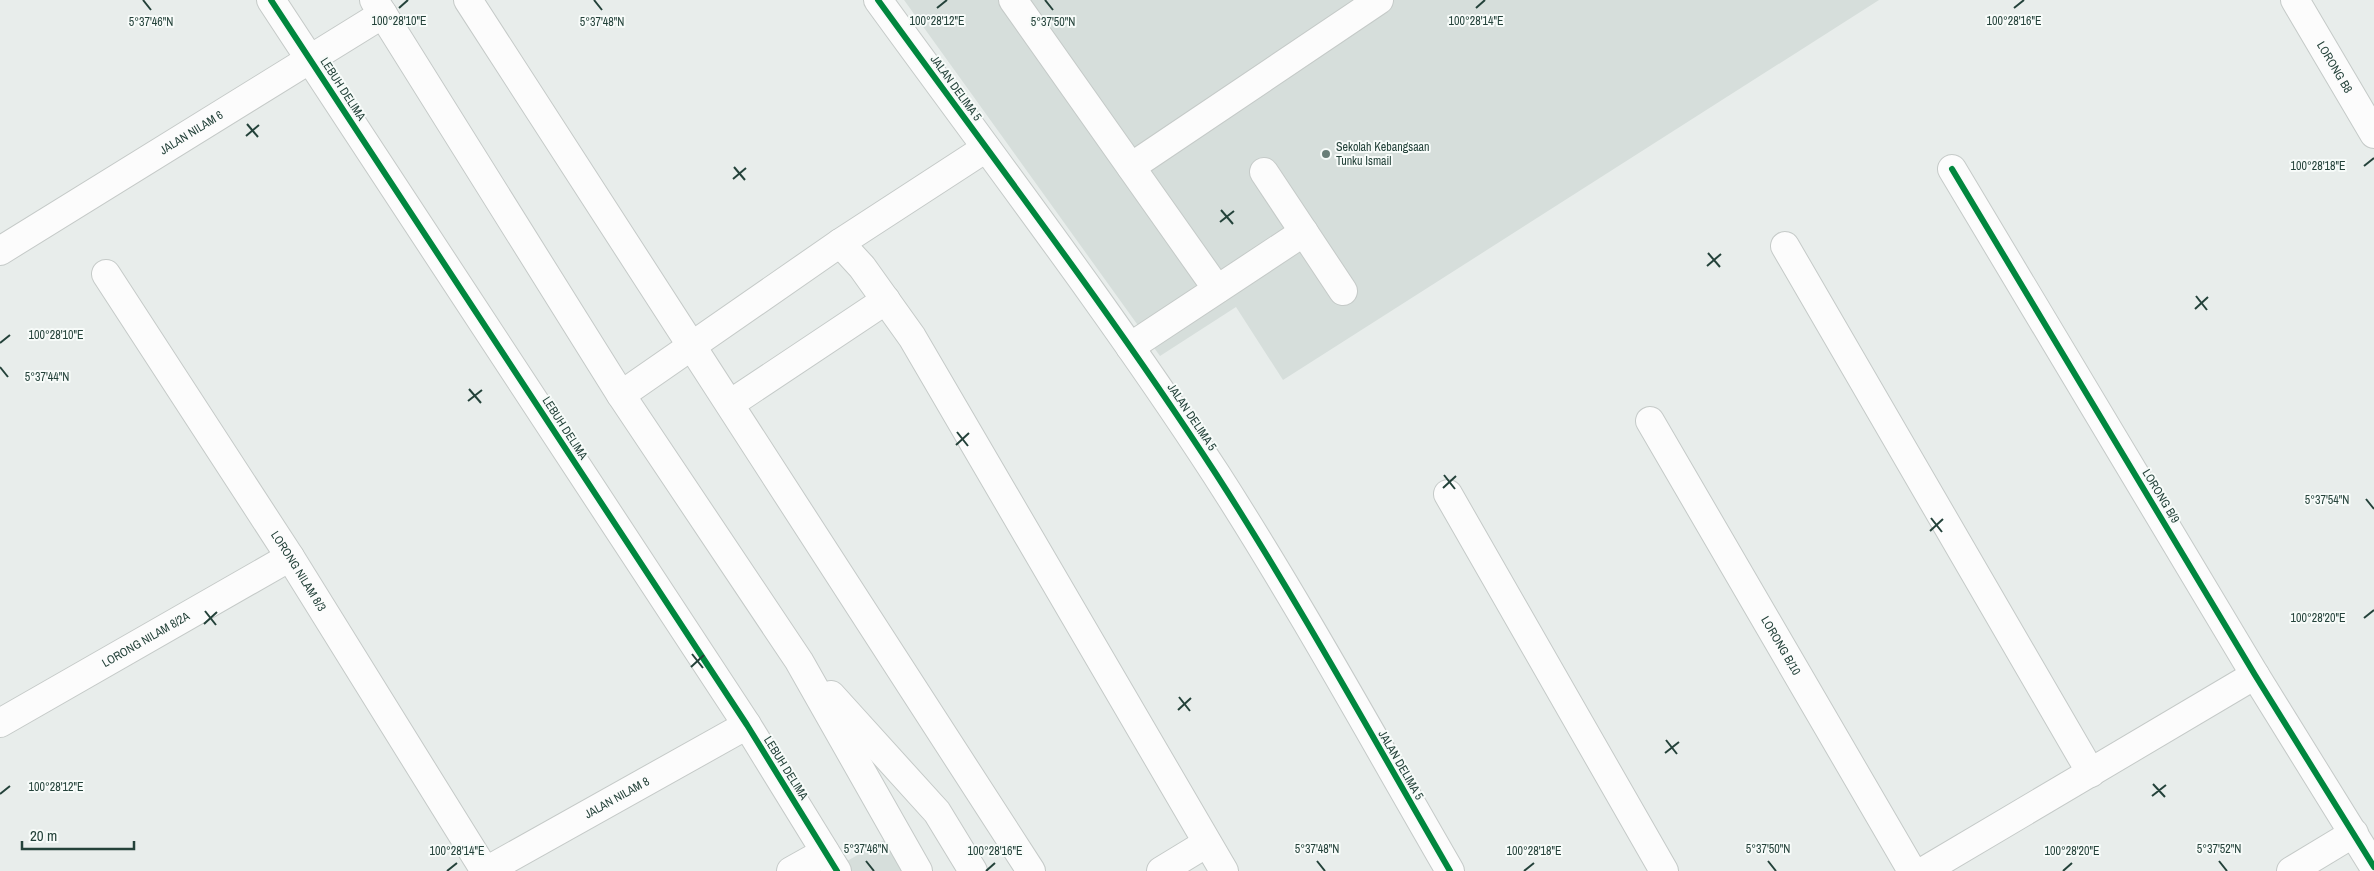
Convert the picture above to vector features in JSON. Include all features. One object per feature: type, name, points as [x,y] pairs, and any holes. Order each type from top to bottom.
[{"type":"street","name":"LEBUH DELIMA","points":[[271,0],[747,726],[831,862]]},
{"type":"street","points":[[468,0],[693,345],[1030,871]]},
{"type":"street","name":"JALAN DELIMA 5","points":[[878,0],[1130,346],[1216,475],[1286,587],[1450,871]]},
{"type":"street","points":[[1013,0],[1217,289]]},
{"type":"street","points":[[1131,167],[1379,0]]},
{"type":"street","name":"LORONG B8","points":[[2295,0],[2374,134]]},
{"type":"street","name":"JALAN NILAM 6","points":[[0,251],[309,58],[379,7]]},
{"type":"street","points":[[379,7],[621,395],[799,661],[918,871]]},
{"type":"street","points":[[621,395],[840,243],[986,148]]},
{"type":"street","name":"LORONG B/9","points":[[1952,169],[2256,675],[2374,867]]},
{"type":"street","points":[[1264,172],[1343,291]]},
{"type":"street","points":[[1130,346],[1304,232]]},
{"type":"street","points":[[840,243],[886,300],[912,337],[1224,871]]},
{"type":"street","points":[[1784,246],[2091,773]]},
{"type":"street","name":"LORONG NILAM 8/3","points":[[106,274],[290,557],[485,871]]},
{"type":"street","points":[[730,404],[886,300]]},
{"type":"street","name":"LORONG B/10","points":[[1650,421],[1912,871]]},
{"type":"street","points":[[1448,494],[1664,871]]},
{"type":"street","name":"LORONG NILAM 8/2A","points":[[0,723],[290,557]]},
{"type":"street","points":[[799,661],[937,812],[973,871]]},
{"type":"street","points":[[1924,871],[2256,675]]},
{"type":"street","name":"JALAN NILAM 8","points":[[485,871],[747,726]]},
{"type":"street","points":[[2291,871],[2354,833]]},
{"type":"street","points":[[1161,871],[1208,844]]},
{"type":"street","points":[[791,871],[831,862]]},
{"type":"shaded area","name":"Sekolah Kebangsaan Tunku Ismail","points":[[904,0],[1879,0],[1283,380],[1236,307],[1160,356]]},
{"type":"shaded area","points":[[890,837],[909,871],[829,871]]},
{"type":"cycle path","points":[[271,0],[747,725],[837,871]]},
{"type":"cycle path","points":[[878,0],[1093,294],[1176,413],[1247,523],[1306,621],[1450,871]]},
{"type":"cycle path","points":[[1952,169],[2255,675],[2374,867]]},
{"type":"place","name":"Sekolah Kebangsaan Tunku Ismail","points":[[1326,154]]}]
